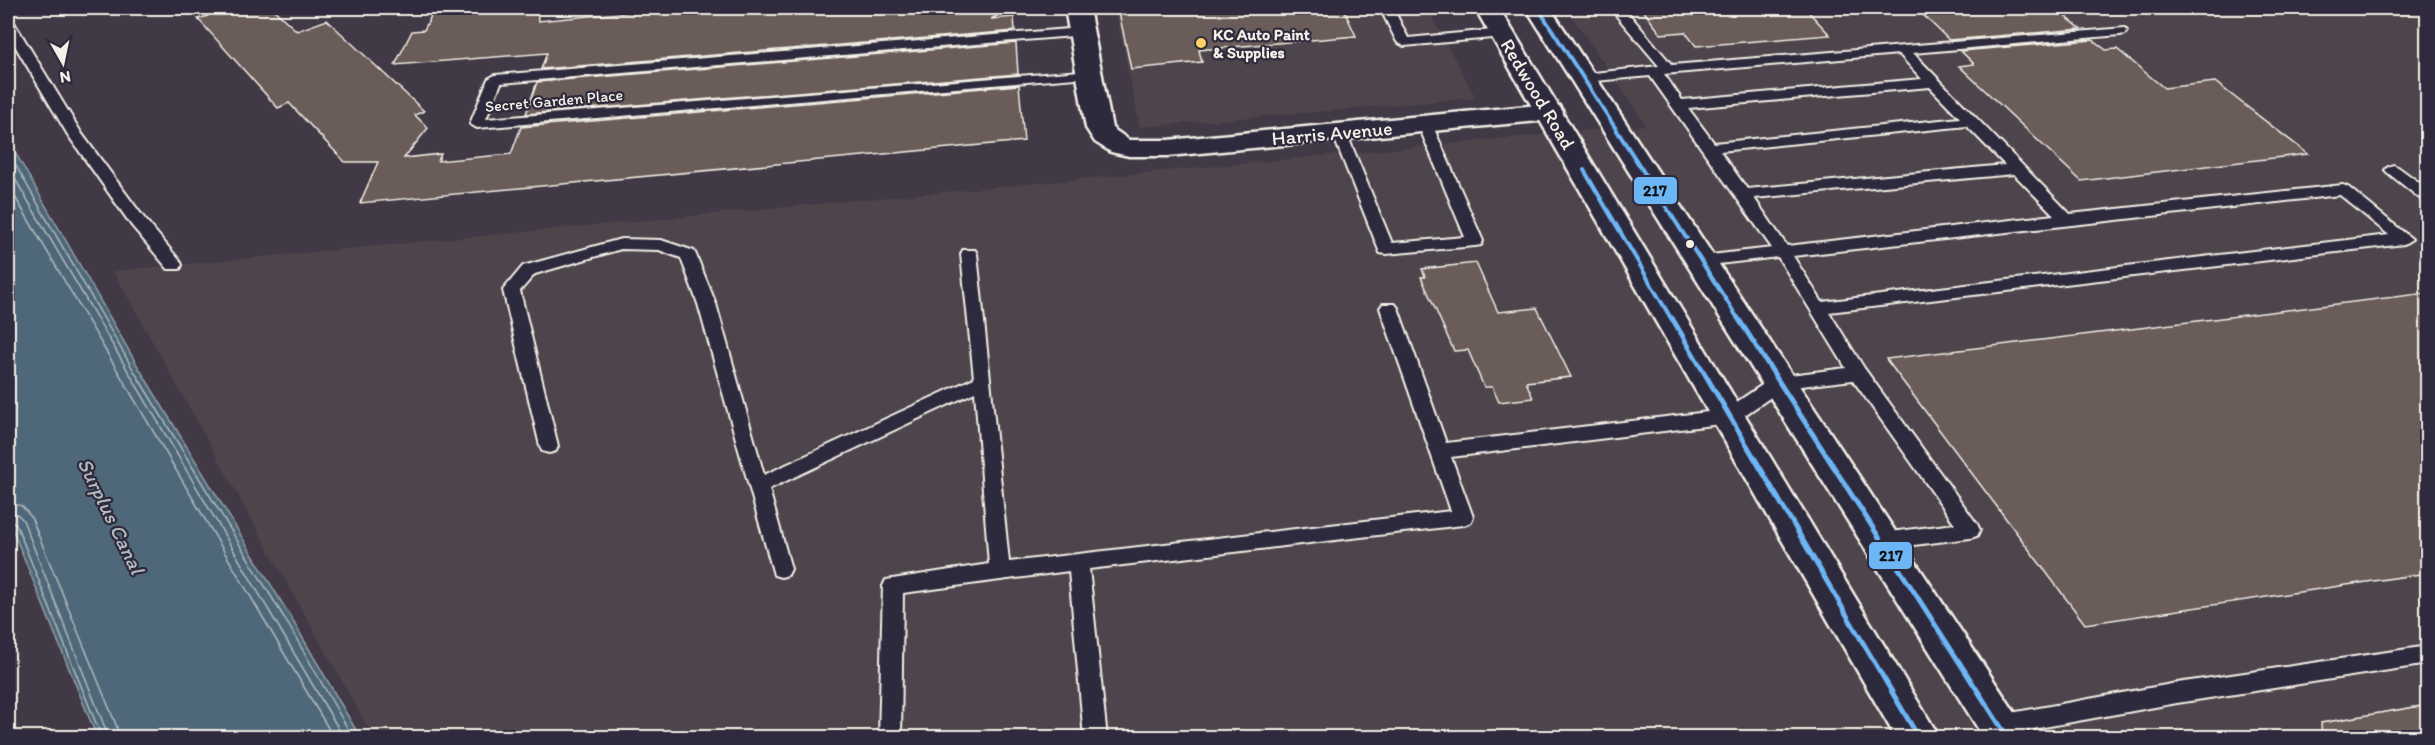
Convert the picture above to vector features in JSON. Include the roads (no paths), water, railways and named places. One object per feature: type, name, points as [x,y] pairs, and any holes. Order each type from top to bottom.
[{"type":"main road","name":"Redwood Road","points":[[1487,8],[1919,738]]},
{"type":"main road","points":[[1538,8],[2004,731]]},
{"type":"main road","points":[[1079,20],[1088,73]]},
{"type":"main road","name":"Harris Avenue","points":[[1088,73],[1099,129],[1107,140],[1125,148],[1151,149],[1550,112]]},
{"type":"lane","points":[[1387,8],[1404,42],[1503,33]]},
{"type":"lane","points":[[1617,8],[1661,70],[1679,105],[1783,251],[1858,373],[1970,531],[1882,541]]},
{"type":"lane","name":"Secret Garden Place","points":[[1079,20],[495,79],[477,124],[1088,73]]},
{"type":"lane","points":[[8,24],[75,135],[138,222],[174,265]]},
{"type":"lane","points":[[1584,78],[2120,31]]},
{"type":"lane","points":[[1902,50],[2066,219]]},
{"type":"lane","points":[[1679,105],[1934,82]]},
{"type":"lane","points":[[1710,148],[1972,121]]},
{"type":"lane","points":[[1339,132],[1386,249],[1475,241],[1425,124]]},
{"type":"lane","points":[[1743,194],[2018,169]]},
{"type":"lane","points":[[2393,170],[2427,196]]},
{"type":"lane","points":[[1702,261],[2343,190],[2404,239],[1818,308]]},
{"type":"lane","points":[[549,446],[511,290],[529,270],[621,244],[661,246],[688,255],[707,304],[760,485],[781,568]]},
{"type":"lane","points":[[969,254],[984,381],[1000,571]]},
{"type":"lane","points":[[890,738],[893,586],[1000,571],[1463,517],[1389,308]]},
{"type":"lane","points":[[1439,451],[1729,416],[1780,382],[1858,373]]},
{"type":"lane","points":[[760,485],[984,381]]},
{"type":"lane","points":[[1078,562],[1096,738]]},
{"type":"lane","points":[[2004,731],[2177,693],[2427,655]]},
{"type":"water","name":"Surplus Canal","points":[[8,140],[139,368],[293,621],[360,737],[97,737],[8,519]]},
{"type":"place","name":"KC Auto Paint & Supplies","points":[[1201,43]]}]
